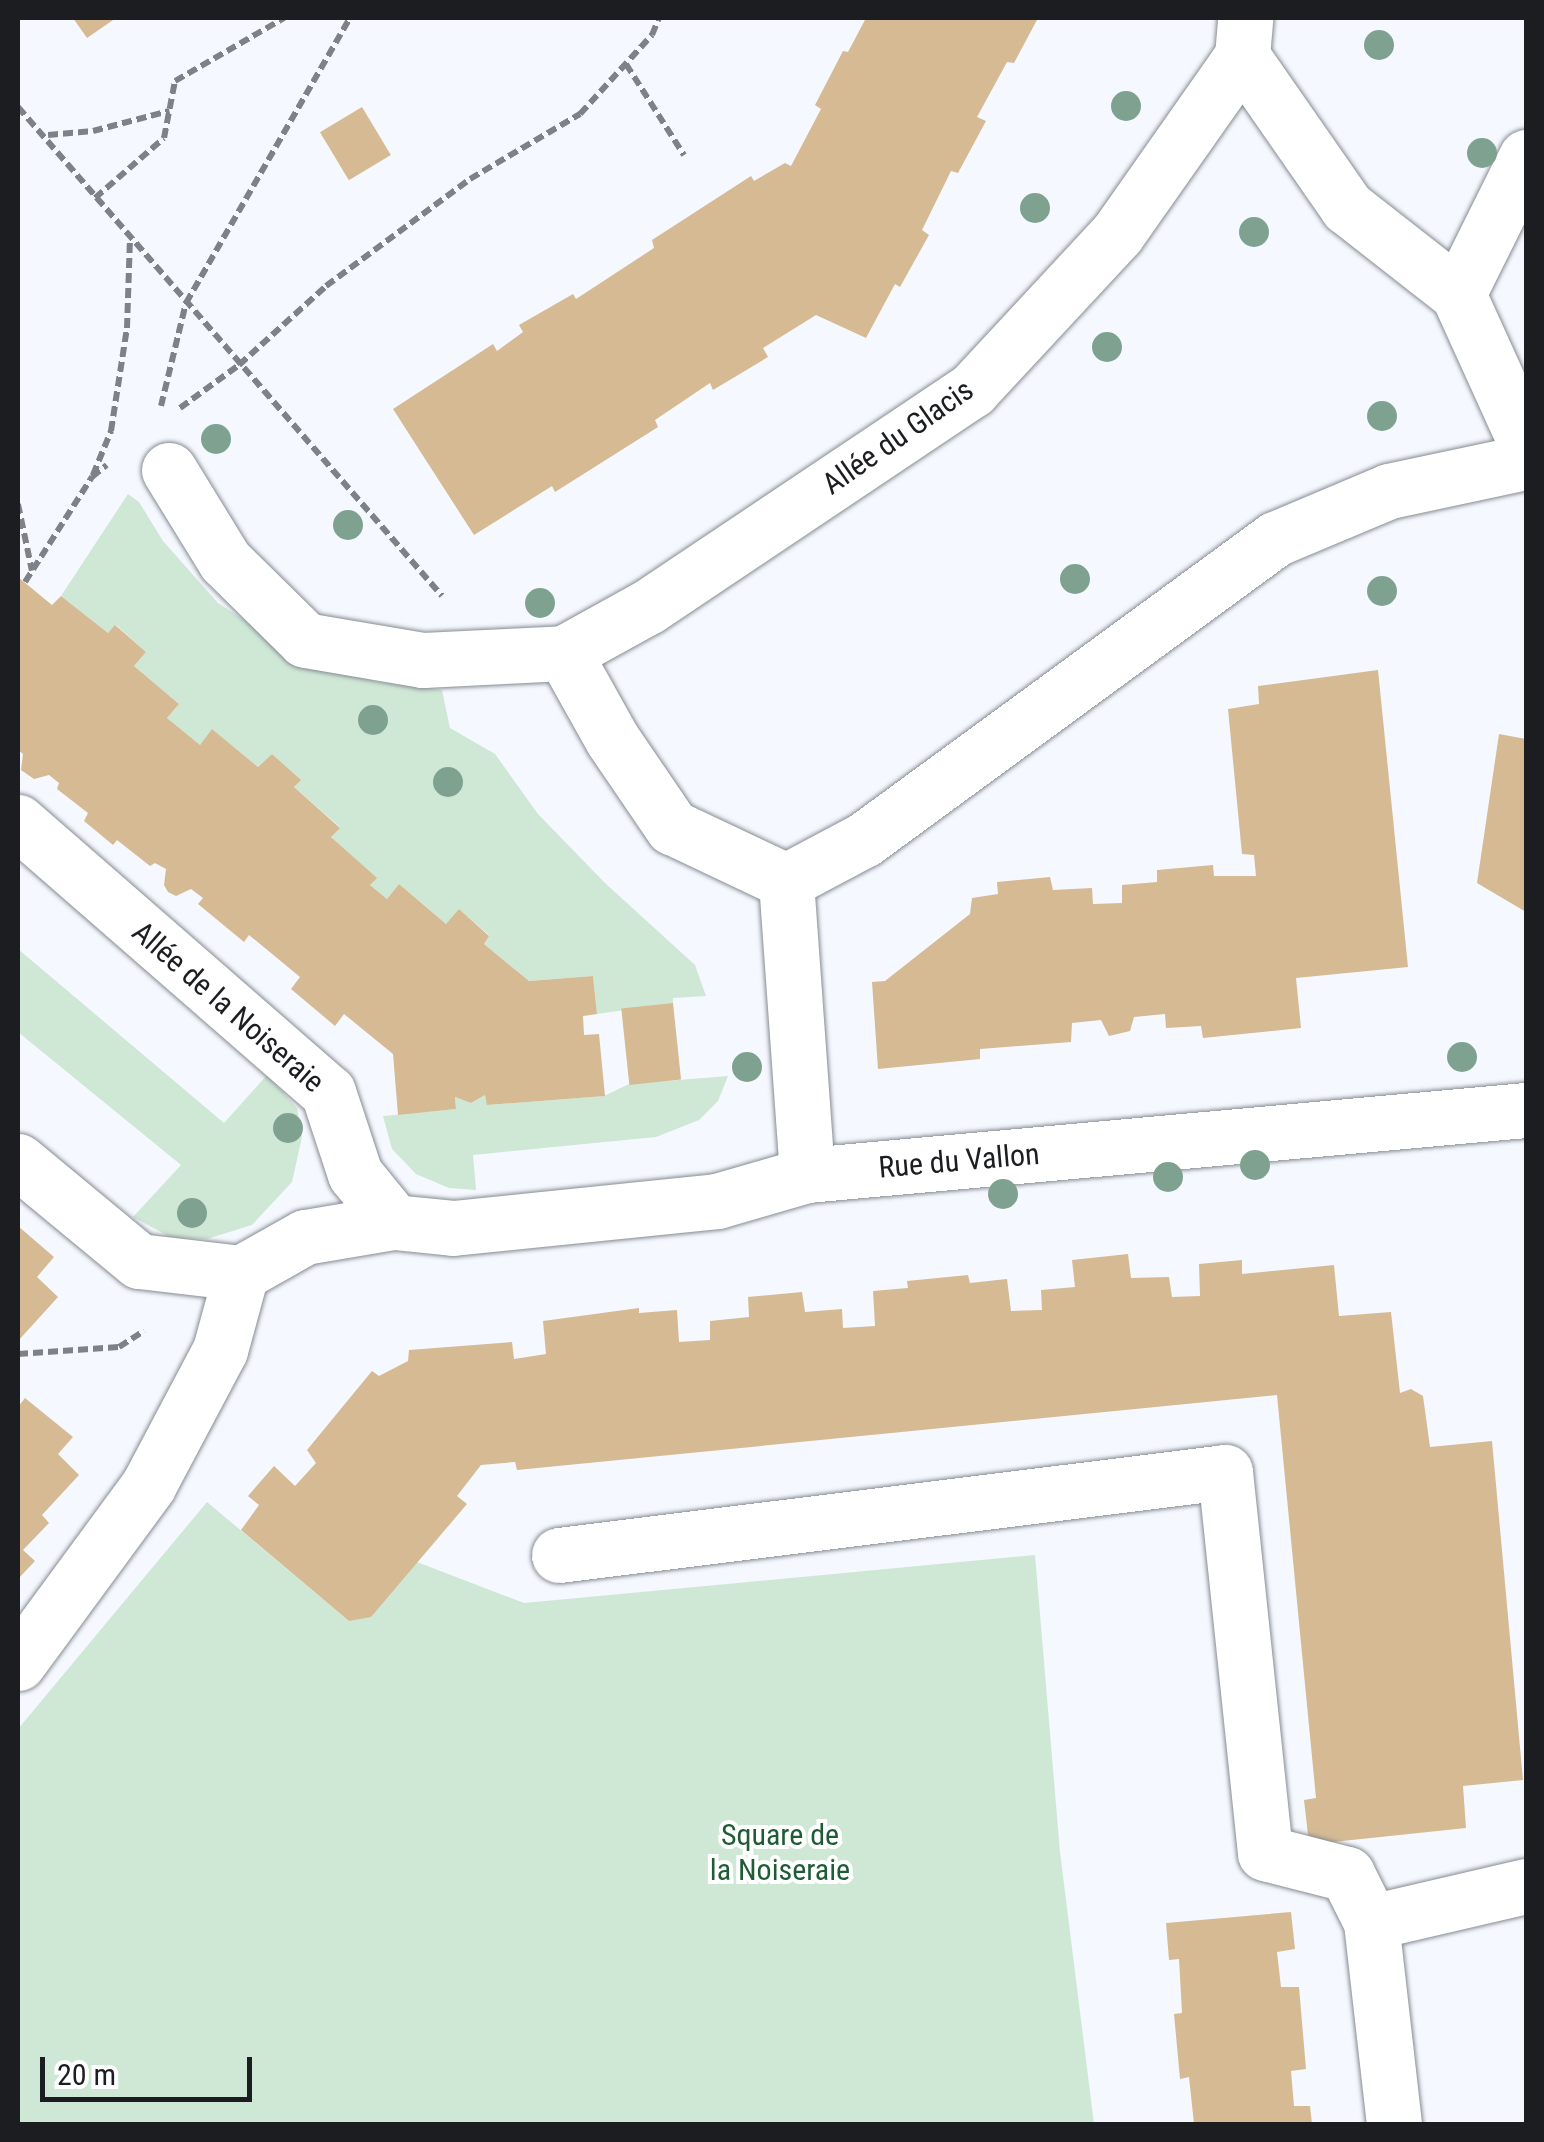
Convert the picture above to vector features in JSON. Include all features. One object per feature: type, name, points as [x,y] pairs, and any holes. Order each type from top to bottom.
[{"type":"street","name":"Allée du Glacis","points":[[162,448],[225,561],[304,640],[423,660],[564,653],[649,606],[972,390],[1117,234],[1243,37],[1347,207],[1458,294],[1526,444]]},
{"type":"street","points":[[1458,294],[1526,157]]},
{"type":"street","points":[[786,881],[864,839],[1275,538],[1389,490],[1526,462]]},
{"type":"street","points":[[564,653],[612,739],[672,828],[786,881]]},
{"type":"street","name":"Allée de la Noiseraie","points":[[18,822],[328,1092],[355,1174],[394,1222]]},
{"type":"street","points":[[786,881],[807,1175]]},
{"type":"street","name":"Rue du Vallon","points":[[241,1272],[305,1236],[394,1222],[453,1228],[717,1201],[807,1175],[1526,1110]]},
{"type":"street","points":[[18,1161],[139,1262],[241,1272],[220,1350],[148,1486],[18,1663]]},
{"type":"street","points":[[559,1554],[1225,1472],[1265,1853],[1346,1874],[1371,1922],[1394,2124]]},
{"type":"street","points":[[1371,1922],[1526,1886]]},
{"type":"path","points":[[95,198],[164,138],[175,82],[284,18]]},
{"type":"path","points":[[162,448],[186,303],[350,18]]},
{"type":"path","points":[[92,476],[162,448],[239,365],[326,286],[470,179],[580,114],[652,35],[660,18]]},
{"type":"path","points":[[626,64],[684,155]]},
{"type":"path","points":[[18,108],[496,656]]},
{"type":"path","points":[[48,135],[93,131],[170,111]]},
{"type":"path","points":[[25,582],[92,476],[110,432],[127,328],[130,238]]},
{"type":"path","points":[[18,504],[32,574]]},
{"type":"path","points":[[18,1354],[119,1347],[144,1331]]},
{"type":"green space","points":[[128,494],[139,502],[163,541],[218,603],[295,653],[376,682],[442,690],[450,728],[495,754],[538,814],[605,883],[695,965],[706,996],[673,998],[673,1003],[597,1014],[593,976],[529,981],[484,944],[489,935],[460,910],[446,924],[399,884],[387,899],[370,885],[376,878],[331,837],[340,827],[294,787],[300,780],[272,754],[258,767],[213,730],[200,745],[167,718],[179,704],[134,666],[146,652],[116,625],[108,633],[61,596]]},
{"type":"green space","points":[[18,949],[224,1123],[267,1075],[297,1108],[302,1137],[292,1182],[252,1225],[207,1239],[170,1237],[133,1217],[181,1165],[18,1032]]},
{"type":"green space","points":[[728,1076],[718,1101],[699,1120],[656,1137],[473,1155],[476,1190],[449,1188],[416,1174],[392,1149],[383,1116],[456,1109],[455,1097],[471,1103],[485,1095],[488,1105],[604,1096],[629,1084]]},
{"type":"green space","name":"Square de la Noiseraie","points":[[207,1502],[349,1621],[417,1562],[524,1603],[1035,1555],[1060,1852],[1094,2124],[18,2124],[18,1729]]},
{"type":"building","points":[[73,18],[116,18],[87,38]]},
{"type":"building","points":[[866,18],[1038,18],[1014,63],[1007,62],[977,117],[986,121],[958,173],[951,171],[922,230],[929,235],[900,287],[895,284],[866,338],[816,315],[763,348],[768,357],[713,390],[710,383],[655,420],[658,427],[555,492],[552,486],[474,535],[393,409],[493,344],[497,351],[523,332],[519,325],[573,294],[576,299],[654,248],[652,240],[751,176],[754,181],[785,163],[791,166],[821,109],[815,105],[843,51],[848,52]]},
{"type":"building","points":[[362,107],[391,155],[349,180],[320,132]]},
{"type":"building","points":[[18,577],[52,605],[61,596],[108,633],[115,625],[146,652],[134,666],[179,704],[167,718],[200,745],[212,729],[258,767],[272,754],[301,780],[294,787],[340,828],[331,837],[377,878],[370,885],[387,899],[399,884],[446,924],[459,909],[489,936],[484,944],[529,981],[593,976],[597,1014],[583,1016],[584,1035],[599,1034],[605,1096],[487,1105],[485,1095],[471,1103],[455,1097],[456,1109],[398,1115],[393,1054],[344,1014],[335,1026],[291,989],[300,977],[249,935],[244,942],[198,904],[203,898],[191,889],[176,896],[168,892],[164,885],[166,869],[155,863],[150,866],[117,840],[113,845],[84,821],[88,813],[57,789],[59,783],[49,775],[34,779],[21,770]]},
{"type":"building","points":[[1378,670],[1408,967],[1296,978],[1301,1028],[1203,1038],[1201,1026],[1166,1028],[1165,1014],[1134,1017],[1130,1031],[1109,1036],[1101,1020],[1072,1023],[1071,1042],[980,1049],[980,1059],[878,1069],[872,982],[885,981],[970,914],[972,898],[998,894],[997,882],[1050,877],[1053,890],[1092,888],[1093,904],[1122,903],[1122,885],[1157,882],[1157,870],[1213,865],[1214,876],[1256,876],[1254,855],[1242,854],[1228,709],[1259,704],[1258,686]]},
{"type":"building","points":[[1499,734],[1526,739],[1526,912],[1477,883]]},
{"type":"building","points":[[673,1003],[681,1080],[629,1085],[621,1008]]},
{"type":"building","points":[[18,1226],[54,1257],[37,1277],[58,1297],[18,1341]]},
{"type":"building","points":[[1128,1254],[1131,1278],[1169,1277],[1172,1297],[1200,1296],[1199,1264],[1242,1260],[1242,1274],[1334,1265],[1339,1316],[1391,1312],[1400,1393],[1411,1389],[1423,1396],[1430,1447],[1492,1441],[1523,1780],[1463,1786],[1466,1828],[1323,1843],[1308,1835],[1304,1800],[1316,1798],[1277,1395],[517,1470],[515,1462],[481,1465],[457,1496],[467,1504],[371,1617],[349,1621],[241,1530],[259,1505],[248,1496],[274,1466],[295,1486],[316,1463],[307,1450],[372,1371],[379,1376],[408,1361],[409,1350],[512,1342],[514,1359],[546,1354],[543,1321],[639,1308],[639,1313],[677,1310],[679,1342],[710,1340],[710,1321],[749,1317],[748,1297],[802,1292],[805,1312],[842,1309],[843,1328],[875,1326],[873,1291],[908,1288],[907,1281],[968,1275],[970,1283],[1007,1279],[1011,1311],[1042,1310],[1041,1290],[1075,1287],[1072,1260]]},
{"type":"building","points":[[25,1398],[73,1437],[58,1454],[79,1475],[42,1515],[49,1523],[23,1550],[35,1561],[18,1579],[18,1407]]},
{"type":"building","points":[[1291,1912],[1295,1949],[1277,1952],[1281,1987],[1299,1987],[1306,2069],[1291,2071],[1294,2106],[1310,2106],[1312,2124],[1194,2124],[1189,2077],[1180,2079],[1174,2014],[1182,2013],[1179,1959],[1169,1960],[1166,1923]]}]
